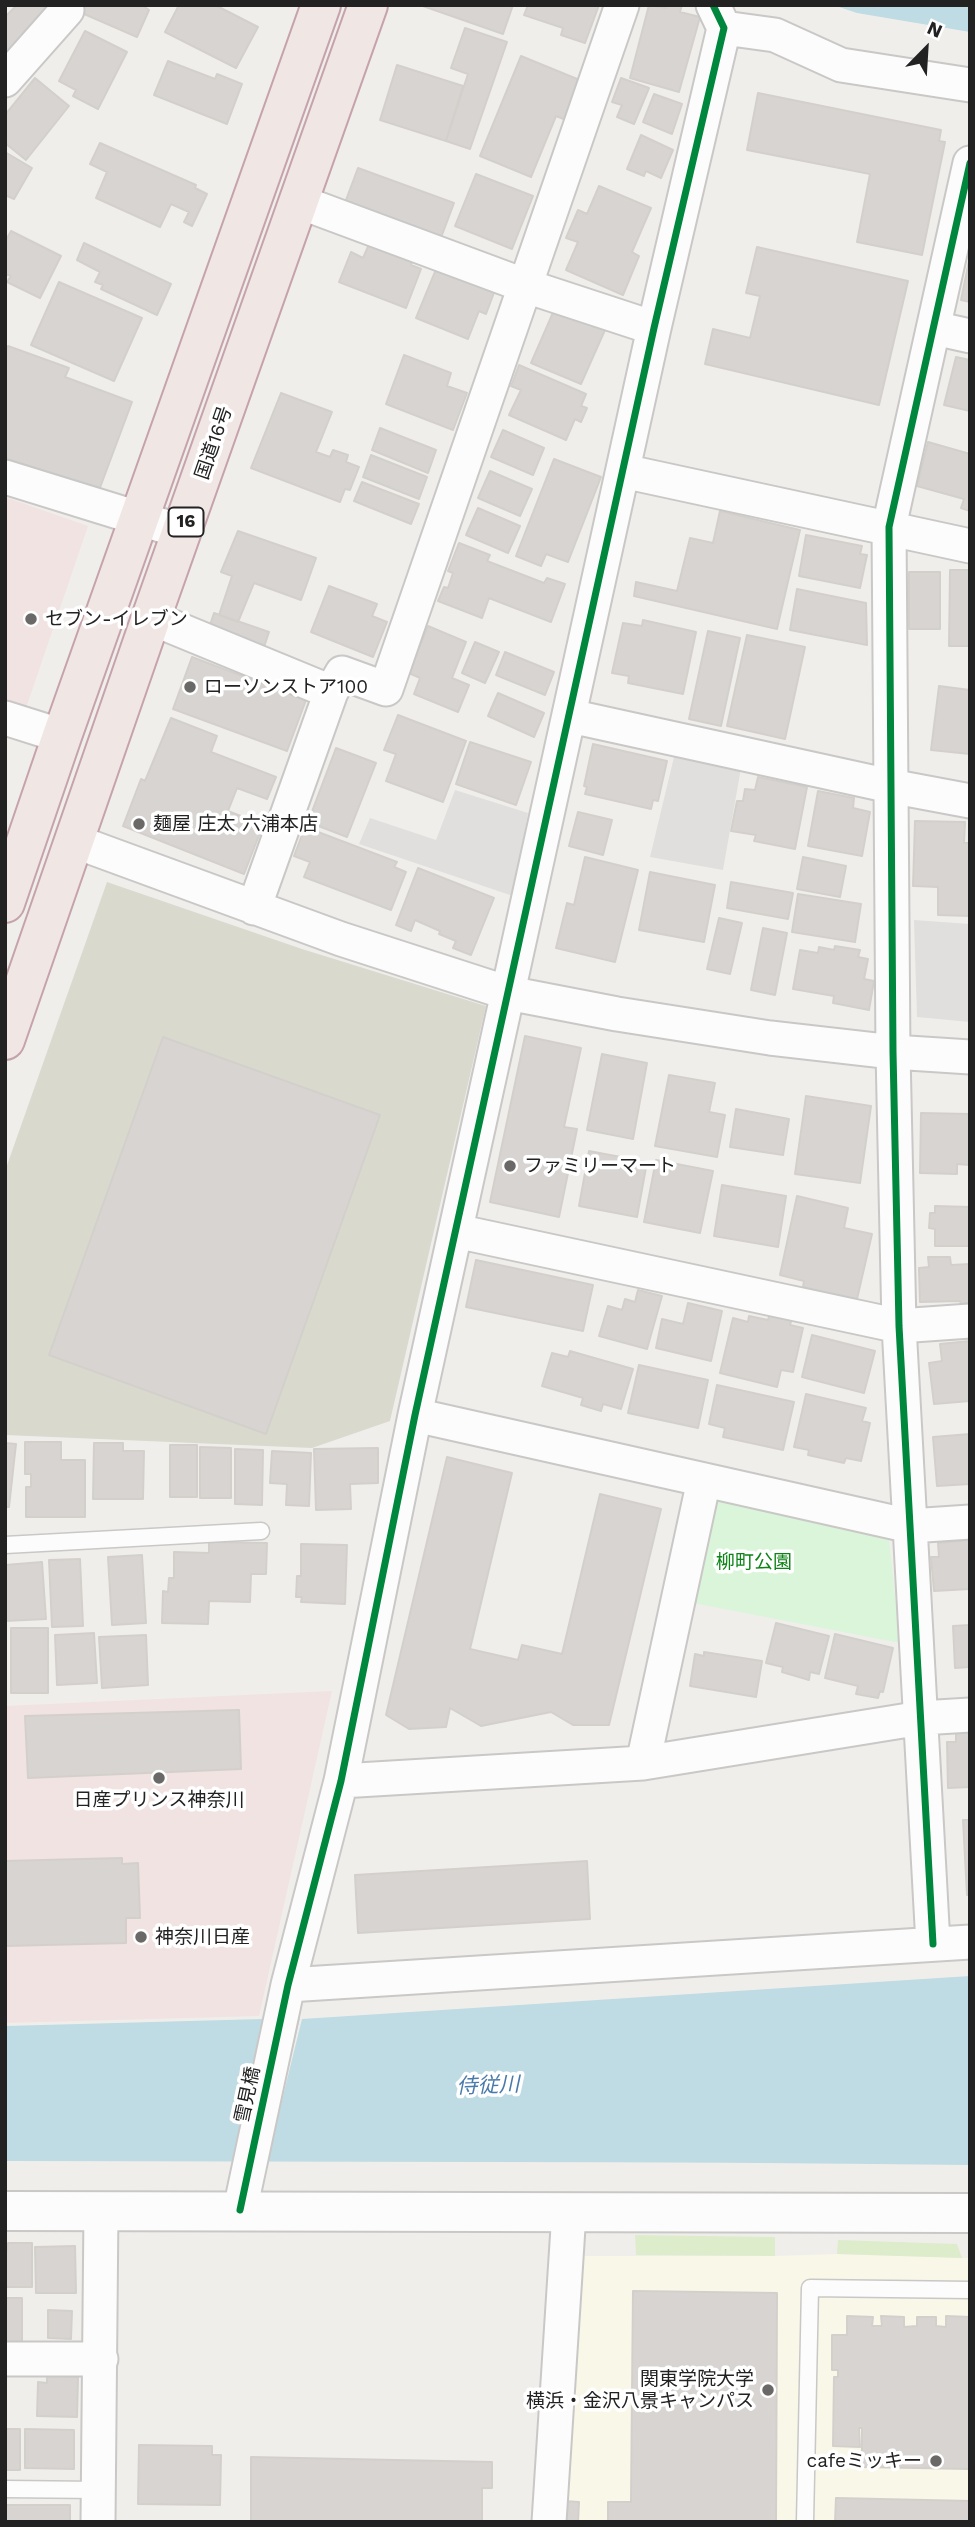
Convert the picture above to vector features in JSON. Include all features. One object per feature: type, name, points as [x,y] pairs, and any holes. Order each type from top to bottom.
[{"type":"highway","name":"16","points":[[5,904],[321,5]]},
{"type":"highway","name":"国道16号","points":[[5,1040],[151,618],[369,5]]},
{"type":"street","points":[[254,908],[331,692],[342,673],[386,689],[622,5]]},
{"type":"street","points":[[5,80],[67,10]]},
{"type":"street","points":[[718,17],[775,35],[841,65],[970,85]]},
{"type":"street","name":"雪見橋","points":[[240,2210],[288,1985],[341,1781],[415,1415],[570,716],[718,17]]},
{"type":"street","points":[[933,1944],[899,1326],[893,1052],[889,527],[970,163]]},
{"type":"street","points":[[300,202],[526,286],[654,328]]},
{"type":"street","points":[[934,328],[970,336]]},
{"type":"street","points":[[623,471],[970,546]]},
{"type":"street","points":[[5,477],[183,532]]},
{"type":"street","points":[[151,618],[331,692]]},
{"type":"street","points":[[570,716],[970,801]]},
{"type":"street","points":[[5,718],[62,736]]},
{"type":"street","points":[[74,841],[341,939],[508,993],[617,1014],[757,1036],[893,1052],[970,1057]]},
{"type":"street","points":[[456,1231],[899,1326],[970,1321]]},
{"type":"street","points":[[415,1415],[910,1526],[970,1522]]},
{"type":"street","points":[[643,1763],[704,1480]]},
{"type":"street","points":[[341,1781],[643,1763],[920,1718],[970,1715]]},
{"type":"street","points":[[288,1985],[970,1942]]},
{"type":"street","points":[[98,2506],[102,2210]]},
{"type":"street","points":[[5,2211],[970,2213]]},
{"type":"street","points":[[549,2522],[569,2212]]},
{"type":"street","points":[[5,2359],[101,2359]]},
{"type":"lane","points":[[5,1545],[261,1531]]},
{"type":"lane","points":[[805,2522],[810,2288],[970,2290]]},
{"type":"lane","points":[[5,2489],[98,2506]]},
{"type":"shaded area","name":"セブン-イレブン","points":[[5,497],[88,526],[23,717],[5,711]]},
{"type":"shaded area","points":[[675,753],[741,768],[723,870],[650,857]]},
{"type":"shaded area","points":[[455,790],[528,813],[513,896],[359,844],[370,818],[436,840]]},
{"type":"shaded area","points":[[107,882],[302,949],[486,1006],[390,1421],[312,1448],[5,1435],[5,1171]]},
{"type":"shaded area","points":[[914,920],[970,924],[970,1022],[917,1017]]},
{"type":"shaded area","points":[[332,1691],[259,2016],[5,2023],[5,1706]]},
{"type":"shaded area","name":"関東学院大学 横浜・金沢八景キャンパス","points":[[837,2254],[970,2258],[970,2522],[558,2522],[576,2256]]},
{"type":"green space","name":"柳町公園","points":[[713,1500],[889,1539],[900,1643],[693,1603]]},
{"type":"green space","points":[[635,2235],[775,2237],[775,2256],[636,2255]]},
{"type":"green space","points":[[838,2240],[957,2244],[962,2258],[837,2254]]},
{"type":"water","points":[[833,5],[970,5],[970,32],[857,13]]},
{"type":"water","name":"侍従川","points":[[970,1976],[970,2165],[5,2161],[5,2026],[300,2018],[267,2161],[302,2019]]},
{"type":"building","points":[[17,5],[44,5],[55,16],[14,58],[5,50],[5,17]]},
{"type":"building","points":[[77,5],[142,5],[149,10],[137,37],[75,10]]},
{"type":"building","points":[[179,5],[215,5],[258,27],[236,68],[165,32]]},
{"type":"building","points":[[420,5],[513,5],[503,34]]},
{"type":"building","points":[[528,5],[599,5],[585,43],[561,35],[563,28],[524,15]]},
{"type":"building","points":[[649,5],[666,8],[667,5],[682,5],[680,12],[700,17],[679,92],[630,78]]},
{"type":"building","points":[[465,28],[507,42],[470,149],[446,141],[468,74],[451,68]]},
{"type":"building","points":[[85,31],[127,52],[98,109],[73,96],[76,90],[59,81]]},
{"type":"building","points":[[521,56],[582,81],[566,120],[556,116],[531,177],[480,156]]},
{"type":"building","points":[[168,61],[215,79],[217,74],[242,84],[227,124],[154,95]]},
{"type":"building","points":[[397,65],[463,86],[446,141],[380,120]]},
{"type":"building","points":[[35,78],[69,106],[26,160],[5,143],[5,115]]},
{"type":"building","points":[[621,78],[649,88],[634,124],[617,117],[622,105],[612,102]]},
{"type":"building","points":[[758,93],[941,130],[939,141],[945,142],[922,255],[857,242],[870,174],[747,150]]},
{"type":"building","points":[[654,94],[682,104],[672,134],[643,122]]},
{"type":"building","points":[[641,135],[673,150],[661,178],[646,171],[644,176],[627,169]]},
{"type":"building","points":[[100,143],[196,185],[195,188],[207,194],[192,226],[184,222],[189,212],[171,204],[160,227],[96,198],[107,172],[90,164]]},
{"type":"building","points":[[5,152],[32,168],[14,199],[5,195]]},
{"type":"building","points":[[358,168],[454,203],[439,243],[343,208]]},
{"type":"building","points":[[476,174],[533,196],[512,249],[455,226]]},
{"type":"building","points":[[599,186],[651,208],[632,252],[639,256],[623,295],[566,270],[578,242],[566,238],[578,210],[587,214]]},
{"type":"building","points":[[11,231],[61,256],[40,298],[7,282],[11,276],[5,274],[5,242]]},
{"type":"building","points":[[370,242],[413,259],[411,265],[421,269],[406,308],[339,282],[351,252],[363,258]]},
{"type":"building","points":[[84,243],[171,284],[157,315],[101,289],[103,285],[95,282],[100,272],[77,260]]},
{"type":"building","points":[[757,247],[908,281],[879,405],[705,364],[713,329],[750,338],[760,296],[746,293]]},
{"type":"building","points":[[970,256],[970,302],[961,300]]},
{"type":"building","points":[[437,267],[495,290],[486,314],[479,311],[468,339],[416,318]]},
{"type":"building","points":[[59,282],[142,318],[114,381],[31,345]]},
{"type":"building","points":[[555,308],[605,330],[581,384],[531,363]]},
{"type":"building","points":[[8,346],[69,368],[65,377],[132,402],[98,493],[5,458],[5,353]]},
{"type":"building","points":[[404,355],[451,373],[447,386],[467,393],[453,430],[386,404]]},
{"type":"building","points":[[956,357],[970,360],[970,411],[944,405]]},
{"type":"building","points":[[519,365],[586,394],[581,406],[587,408],[581,422],[575,419],[566,440],[509,415],[521,390],[511,386]]},
{"type":"building","points":[[281,393],[332,412],[316,452],[330,457],[333,450],[348,455],[346,462],[359,467],[350,490],[345,489],[340,502],[251,468]]},
{"type":"building","points":[[380,428],[436,450],[428,473],[372,450]]},
{"type":"building","points":[[503,430],[544,448],[533,475],[491,457]]},
{"type":"building","points":[[928,442],[970,454],[970,511],[961,508],[964,499],[917,486]]},
{"type":"building","points":[[371,455],[427,477],[419,499],[363,477]]},
{"type":"building","points":[[554,459],[601,477],[568,562],[546,554],[541,566],[516,556]]},
{"type":"building","points":[[490,471],[532,489],[520,516],[478,498]]},
{"type":"building","points":[[362,482],[419,504],[411,524],[354,501]]},
{"type":"building","points":[[478,508],[520,526],[508,553],[466,535]]},
{"type":"building","points":[[720,511],[800,530],[777,629],[634,596],[636,582],[677,591],[690,538],[713,543]]},
{"type":"building","points":[[238,531],[316,558],[301,600],[254,583],[238,622],[219,615],[232,576],[221,572]]},
{"type":"building","points":[[806,535],[862,546],[860,554],[867,555],[860,588],[799,576]]},
{"type":"building","points":[[459,543],[490,555],[487,561],[544,583],[547,578],[565,584],[551,622],[489,598],[482,618],[438,601],[444,587],[448,588],[453,573],[448,571]]},
{"type":"building","points":[[950,570],[970,570],[970,646],[949,646]]},
{"type":"building","points":[[909,572],[940,572],[940,629],[909,629]]},
{"type":"building","points":[[329,586],[377,604],[372,616],[387,622],[373,657],[311,632]]},
{"type":"building","points":[[797,589],[866,603],[867,645],[790,630]]},
{"type":"building","points":[[214,613],[269,632],[263,650],[208,631]]},
{"type":"building","points":[[643,620],[696,632],[683,694],[628,683],[629,676],[612,673],[623,623],[642,626]]},
{"type":"building","points":[[428,626],[466,642],[452,678],[469,685],[458,712],[414,694],[420,678],[409,673]]},
{"type":"building","points":[[708,631],[740,638],[721,726],[689,719]]},
{"type":"building","points":[[747,635],[805,647],[785,739],[727,726]]},
{"type":"building","points":[[475,642],[499,652],[485,683],[462,673]]},
{"type":"building","points":[[505,652],[554,672],[545,695],[496,675]]},
{"type":"building","points":[[192,657],[306,700],[287,751],[173,709]]},
{"type":"building","points":[[939,686],[970,690],[970,754],[931,750]]},
{"type":"building","points":[[498,693],[544,713],[534,737],[488,716]]},
{"type":"building","points":[[398,715],[466,741],[443,802],[386,781],[396,754],[384,750]]},
{"type":"building","points":[[171,718],[217,736],[211,752],[276,777],[267,799],[237,788],[228,811],[263,825],[244,874],[123,826],[141,779],[145,781]]},
{"type":"building","points":[[470,742],[531,762],[516,805],[456,784]]},
{"type":"building","points":[[593,744],[667,761],[658,801],[653,800],[651,809],[585,794],[587,787],[584,786]]},
{"type":"building","points":[[336,748],[376,763],[347,837],[308,822]]},
{"type":"building","points":[[758,777],[807,787],[795,849],[754,841],[756,835],[731,831],[737,801],[743,801],[745,789],[755,790]]},
{"type":"building","points":[[818,791],[854,798],[853,808],[870,812],[862,856],[808,846]]},
{"type":"building","points":[[578,812],[612,820],[603,855],[569,846]]},
{"type":"building","points":[[915,821],[965,822],[964,843],[970,843],[970,916],[938,915],[938,887],[913,886]]},
{"type":"building","points":[[305,827],[397,862],[394,867],[406,872],[391,910],[304,877],[310,862],[294,856]]},
{"type":"building","points":[[585,857],[638,870],[615,962],[556,948],[567,903],[574,905]]},
{"type":"building","points":[[803,857],[846,866],[840,897],[797,889]]},
{"type":"building","points":[[418,868],[494,898],[471,955],[453,948],[456,941],[439,934],[440,931],[415,920],[411,931],[396,925]]},
{"type":"building","points":[[650,872],[715,885],[704,942],[639,930]]},
{"type":"building","points":[[731,882],[793,893],[788,919],[727,908]]},
{"type":"building","points":[[798,894],[861,904],[855,942],[792,932]]},
{"type":"building","points":[[719,918],[742,923],[730,974],[707,969]]},
{"type":"building","points":[[763,928],[787,933],[775,995],[751,990]]},
{"type":"building","points":[[835,946],[860,950],[858,957],[868,959],[864,979],[874,981],[869,1010],[833,1003],[834,996],[793,989],[800,950],[818,953],[819,947],[834,950]]},
{"type":"building","points":[[525,1036],[581,1048],[564,1127],[577,1129],[559,1217],[490,1202]]},
{"type":"building","points":[[163,1037],[380,1115],[266,1434],[49,1355]]},
{"type":"building","points":[[602,1054],[647,1063],[633,1139],[587,1130]]},
{"type":"building","points":[[669,1075],[715,1083],[709,1112],[725,1115],[717,1157],[655,1146]]},
{"type":"building","points":[[806,1096],[871,1106],[860,1183],[795,1174]]},
{"type":"building","points":[[736,1109],[789,1119],[783,1155],[730,1147]]},
{"type":"building","points":[[921,1113],[970,1114],[970,1165],[957,1164],[957,1174],[920,1173]]},
{"type":"building","points":[[589,1151],[647,1162],[637,1217],[579,1206]]},
{"type":"building","points":[[656,1160],[713,1171],[700,1233],[644,1222]]},
{"type":"building","points":[[722,1185],[786,1196],[778,1247],[714,1236]]},
{"type":"building","points":[[797,1196],[848,1208],[844,1228],[872,1234],[857,1299],[803,1287],[804,1281],[780,1275]]},
{"type":"building","points":[[935,1206],[970,1207],[970,1246],[935,1246],[935,1229],[929,1228],[930,1213],[935,1213]]},
{"type":"building","points":[[928,1257],[950,1257],[951,1265],[970,1264],[970,1303],[920,1302],[919,1268],[929,1267]]},
{"type":"building","points":[[476,1260],[593,1285],[583,1331],[466,1307]]},
{"type":"building","points":[[638,1290],[662,1296],[647,1349],[599,1336],[608,1306],[622,1310],[625,1299],[635,1302]]},
{"type":"building","points":[[688,1303],[722,1311],[711,1361],[656,1348],[662,1319],[683,1324]]},
{"type":"building","points":[[770,1313],[792,1318],[790,1325],[803,1328],[793,1372],[781,1370],[777,1387],[720,1373],[733,1318],[748,1322],[749,1316],[768,1320]]},
{"type":"building","points":[[812,1335],[875,1351],[864,1393],[802,1377]]},
{"type":"building","points":[[970,1341],[970,1401],[934,1404],[929,1363],[942,1361],[940,1344]]},
{"type":"building","points":[[570,1351],[633,1369],[621,1409],[603,1404],[601,1411],[581,1405],[583,1398],[542,1386],[552,1353],[568,1357]]},
{"type":"building","points":[[639,1365],[708,1380],[698,1428],[628,1413]]},
{"type":"building","points":[[717,1385],[794,1402],[783,1450],[723,1437],[725,1428],[709,1424]]},
{"type":"building","points":[[806,1394],[866,1408],[862,1421],[870,1423],[861,1461],[846,1458],[844,1463],[808,1455],[809,1450],[794,1447]]},
{"type":"building","points":[[970,1434],[970,1484],[937,1486],[933,1437]]},
{"type":"building","points":[[25,1442],[61,1442],[61,1460],[85,1460],[85,1517],[26,1517],[26,1487],[31,1487],[31,1474],[25,1474]]},
{"type":"building","points":[[5,1443],[16,1444],[9,1507],[5,1507]]},
{"type":"building","points":[[94,1443],[123,1443],[123,1451],[144,1451],[143,1499],[93,1499]]},
{"type":"building","points":[[170,1445],[197,1445],[197,1497],[170,1497]]},
{"type":"building","points":[[200,1447],[231,1448],[231,1498],[200,1498]]},
{"type":"building","points":[[378,1448],[378,1483],[350,1484],[351,1509],[316,1510],[314,1449]]},
{"type":"building","points":[[235,1449],[263,1450],[262,1505],[235,1504]]},
{"type":"building","points":[[272,1451],[311,1453],[309,1506],[286,1505],[287,1484],[270,1483]]},
{"type":"building","points":[[447,1457],[512,1473],[470,1649],[518,1660],[522,1645],[562,1654],[600,1494],[661,1509],[609,1725],[573,1725],[551,1712],[481,1726],[450,1708],[446,1727],[409,1729],[386,1715]]},
{"type":"building","points":[[970,1540],[970,1589],[934,1591],[931,1557],[939,1557],[938,1543]]},
{"type":"building","points":[[209,1542],[267,1543],[266,1574],[251,1574],[250,1602],[209,1601],[208,1624],[162,1623],[163,1591],[168,1592],[169,1578],[174,1578],[174,1552],[209,1553]]},
{"type":"building","points":[[301,1544],[347,1545],[345,1604],[301,1602],[302,1597],[296,1597],[297,1576],[301,1576]]},
{"type":"building","points":[[142,1555],[146,1623],[112,1625],[108,1557]]},
{"type":"building","points":[[80,1559],[83,1626],[52,1627],[49,1560]]},
{"type":"building","points":[[42,1562],[46,1619],[5,1621],[5,1565]]},
{"type":"building","points":[[776,1623],[829,1636],[819,1674],[810,1672],[809,1680],[782,1672],[783,1667],[766,1663]]},
{"type":"building","points":[[970,1625],[970,1667],[955,1668],[953,1626]]},
{"type":"building","points":[[11,1628],[48,1628],[48,1693],[11,1693]]},
{"type":"building","points":[[94,1633],[97,1683],[57,1685],[55,1635]]},
{"type":"building","points":[[835,1634],[893,1648],[883,1692],[880,1691],[878,1698],[856,1694],[858,1686],[825,1678]]},
{"type":"building","points":[[146,1635],[148,1685],[102,1688],[99,1637]]},
{"type":"building","points":[[704,1652],[762,1661],[756,1697],[690,1686],[695,1654],[704,1656]]},
{"type":"building","points":[[239,1710],[241,1769],[28,1778],[25,1716]]},
{"type":"building","points":[[970,1732],[970,1787],[948,1788],[947,1742],[956,1742],[956,1733]]},
{"type":"building","points":[[963,1820],[970,1820],[970,1895],[967,1895]]},
{"type":"building","points":[[122,1858],[122,1864],[138,1863],[140,1918],[126,1918],[126,1943],[5,1946],[5,1861]]},
{"type":"building","points":[[587,1861],[590,1919],[358,1933],[355,1875]]},
{"type":"building","points":[[8,2243],[32,2243],[32,2287],[5,2287],[5,2252]]},
{"type":"building","points":[[75,2246],[76,2293],[36,2293],[35,2247]]},
{"type":"building","points":[[633,2291],[777,2293],[776,2522],[608,2522],[608,2502],[631,2502]]},
{"type":"building","points":[[5,2298],[22,2298],[22,2348],[5,2348]]},
{"type":"building","points":[[48,2310],[72,2311],[71,2339],[48,2338]]},
{"type":"building","points":[[847,2316],[873,2317],[872,2326],[882,2326],[881,2316],[904,2317],[904,2327],[917,2326],[917,2317],[936,2317],[936,2326],[946,2327],[946,2316],[970,2317],[969,2469],[862,2467],[862,2428],[859,2428],[860,2447],[833,2446],[834,2377],[838,2377],[838,2370],[832,2370],[832,2335],[847,2335]]},
{"type":"building","points":[[47,2376],[78,2377],[77,2417],[37,2416],[38,2382],[47,2383]]},
{"type":"building","points":[[5,2429],[20,2429],[20,2470],[5,2470]]},
{"type":"building","points":[[25,2429],[74,2430],[74,2469],[25,2468]]},
{"type":"building","points":[[139,2445],[212,2446],[212,2455],[221,2455],[220,2505],[138,2504]]},
{"type":"building","points":[[251,2457],[492,2462],[492,2488],[482,2488],[482,2522],[251,2522]]},
{"type":"building","points":[[836,2498],[970,2501],[970,2522],[835,2522]]},
{"type":"building","points":[[564,2501],[579,2502],[578,2522],[562,2522]]},
{"type":"building","points":[[5,2505],[70,2505],[70,2522],[5,2522]]},
{"type":"cycle path","points":[[240,2210],[288,1985],[341,1781],[415,1415],[654,328],[724,28],[713,5]]},
{"type":"cycle path","points":[[933,1944],[899,1326],[893,1052],[889,527],[970,163]]},
{"type":"place","name":"セブン-イレブン","points":[[31,619]]},
{"type":"place","name":"ローソンストア100","points":[[190,687]]},
{"type":"place","name":"麺屋 庄太 六浦本店","points":[[139,824]]},
{"type":"place","name":"ファミリーマート","points":[[510,1166]]},
{"type":"place","name":"日産プリンス神奈川","points":[[159,1778]]},
{"type":"place","name":"神奈川日産","points":[[141,1937]]},
{"type":"place","name":"関東学院大学 横浜・金沢八景キャンパス","points":[[768,2390]]},
{"type":"place","name":"cafeミッキー","points":[[936,2461]]}]
